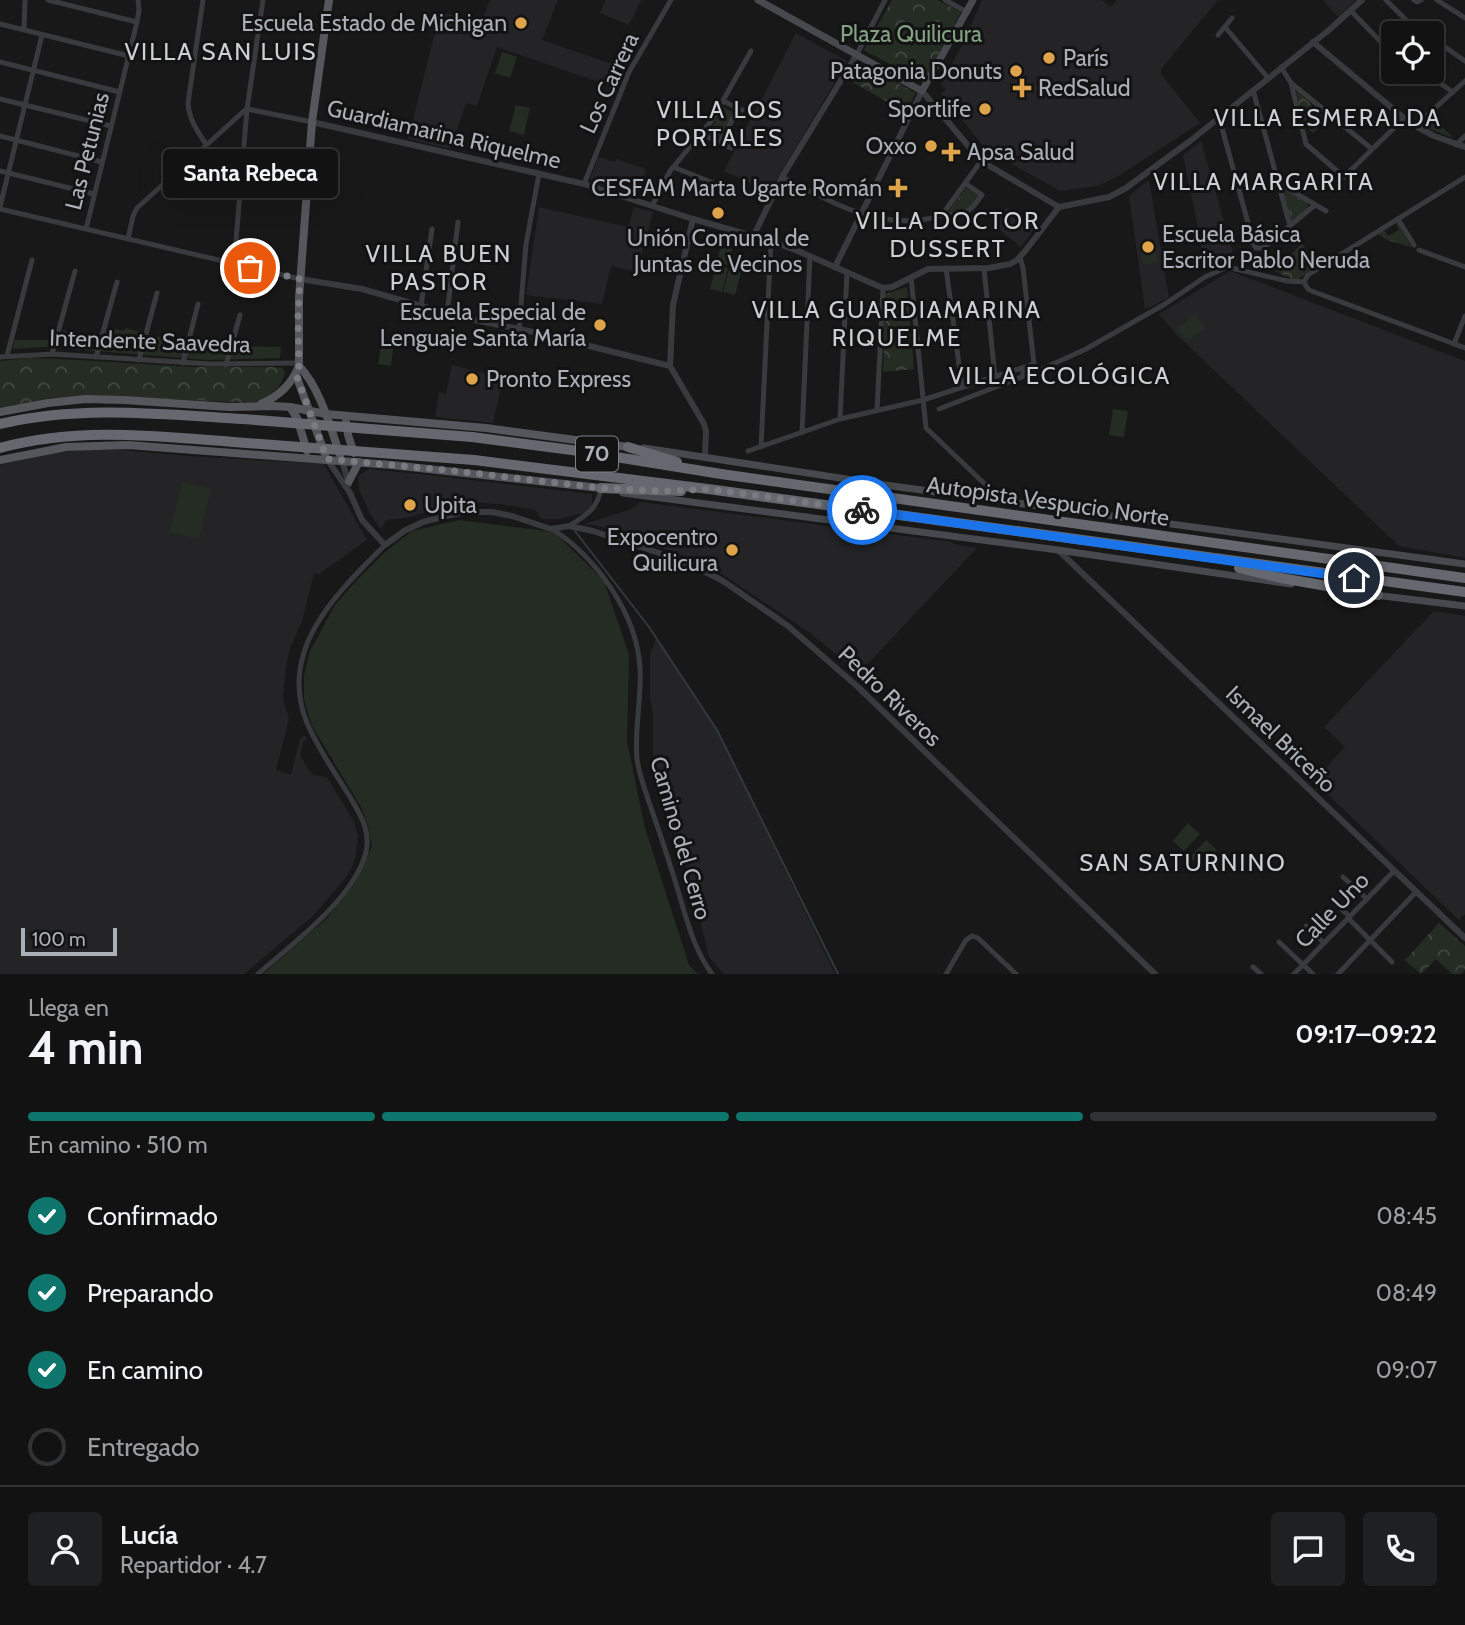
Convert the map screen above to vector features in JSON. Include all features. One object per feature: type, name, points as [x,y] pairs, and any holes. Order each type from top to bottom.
[{"type":"highway","name":"Autopista Vespucio Norte","points":[[0,424],[49,415],[145,413],[472,437],[1465,578]]},
{"type":"highway","name":"Autopista Vespucio Norte","points":[[0,447],[47,438],[94,434],[474,460],[709,489],[1465,592]]},
{"type":"highway","points":[[628,447],[721,474]]},
{"type":"highway","points":[[601,488],[659,491],[709,489]]},
{"type":"highway","points":[[1194,557],[1273,576],[1378,595]]},
{"type":"main road","points":[[327,459],[309,410],[298,368],[300,279],[312,122],[329,0]]},
{"type":"main road","points":[[758,0],[922,91],[968,12],[972,0]]},
{"type":"main road","points":[[255,406],[282,393],[298,368]]},
{"type":"main road","points":[[298,368],[307,375],[326,414],[342,461]]},
{"type":"main road","points":[[0,412],[86,399],[229,407],[290,407],[326,414],[486,428],[705,457],[991,500],[1465,564]]},
{"type":"main road","points":[[290,407],[308,458]]},
{"type":"main road","points":[[348,416],[346,427],[353,452],[359,462]]},
{"type":"main road","points":[[0,460],[66,447],[107,444],[455,471],[601,488],[634,495],[1465,606]]},
{"type":"main road","points":[[349,481],[359,462]]},
{"type":"street","points":[[24,30],[25,0]]},
{"type":"street","points":[[48,0],[137,22]]},
{"type":"street","name":"Las Petunias","points":[[86,229],[137,22],[138,0]]},
{"type":"street","points":[[203,0],[188,103],[193,124],[206,144]]},
{"type":"street","points":[[234,265],[247,109],[263,0]]},
{"type":"street","name":"Los Carrera","points":[[584,184],[629,72],[671,0]]},
{"type":"street","points":[[754,235],[782,177],[857,54],[885,0]]},
{"type":"street","points":[[945,0],[968,12]]},
{"type":"street","points":[[835,267],[922,91],[981,161],[1059,207],[1102,199],[1121,191],[1219,117],[1362,0]]},
{"type":"street","points":[[1386,0],[1407,21]]},
{"type":"street","points":[[1414,0],[1421,0]]},
{"type":"street","points":[[1437,0],[1465,19]]},
{"type":"street","points":[[1351,11],[1381,42]]},
{"type":"street","points":[[1218,35],[1232,18]]},
{"type":"street","points":[[0,24],[129,56]]},
{"type":"street","points":[[1225,27],[1268,78]]},
{"type":"street","points":[[42,35],[0,208],[234,265],[362,289],[447,314],[670,366]]},
{"type":"street","points":[[1313,42],[1415,126],[1465,147]]},
{"type":"street","points":[[1444,46],[1465,61]]},
{"type":"street","points":[[653,206],[673,167],[701,134],[751,51]]},
{"type":"street","points":[[0,62],[120,92]]},
{"type":"street","points":[[1281,67],[1291,83],[1306,144],[1344,177],[1404,118]]},
{"type":"street","points":[[1415,126],[1465,80]]},
{"type":"street","points":[[1291,83],[1372,149]]},
{"type":"street","points":[[1441,84],[1453,92]]},
{"type":"street","points":[[1253,90],[1290,226]]},
{"type":"street","points":[[0,99],[111,126]]},
{"type":"street","points":[[720,143],[740,109],[723,101]]},
{"type":"street","points":[[128,239],[137,208],[247,109]]},
{"type":"street","name":"Guardiamarina Riquelme","points":[[247,109],[584,184],[693,219],[771,240],[883,288]]},
{"type":"street","points":[[1219,117],[1254,245],[1258,249],[1263,248],[1315,205]]},
{"type":"street","points":[[701,134],[730,148]]},
{"type":"street","points":[[0,136],[102,162]]},
{"type":"street","points":[[1456,145],[1465,136]]},
{"type":"street","points":[[942,215],[981,161]]},
{"type":"street","points":[[673,167],[716,184]]},
{"type":"street","points":[[0,171],[94,194]]},
{"type":"street","points":[[519,329],[526,244],[539,174]]},
{"type":"street","points":[[782,177],[861,215],[906,222],[942,215],[967,214],[982,195],[965,183]]},
{"type":"street","points":[[1304,282],[1308,275],[1465,177]]},
{"type":"street","points":[[1278,183],[1326,211]]},
{"type":"street","points":[[877,411],[883,288],[892,287],[928,269],[1006,265],[1020,257],[1059,207]]},
{"type":"street","points":[[693,219],[672,308],[670,366],[704,424],[705,457]]},
{"type":"street","points":[[1398,219],[1417,247],[1465,267]]},
{"type":"street","points":[[447,314],[458,222]]},
{"type":"street","points":[[421,306],[432,229]]},
{"type":"street","points":[[761,447],[771,240]]},
{"type":"street","points":[[802,433],[810,256]]},
{"type":"street","points":[[748,451],[840,419],[923,400],[1034,364],[1020,257]]},
{"type":"street","points":[[3,356],[32,260]]},
{"type":"street","points":[[939,409],[1086,349],[1165,304],[1205,277],[1227,267],[1287,281],[1304,282]]},
{"type":"street","points":[[946,268],[962,387]]},
{"type":"street","points":[[984,268],[995,377]]},
{"type":"street","points":[[52,354],[75,271]]},
{"type":"street","points":[[840,419],[847,272]]},
{"type":"street","points":[[911,277],[926,428],[988,486],[991,500]]},
{"type":"street","points":[[96,357],[117,282]]},
{"type":"street","points":[[1304,282],[1309,290],[1465,348]]},
{"type":"street","points":[[139,360],[157,293]]},
{"type":"street","points":[[183,363],[198,304]]},
{"type":"street","points":[[226,365],[240,315]]},
{"type":"street","points":[[1454,344],[1465,316]]},
{"type":"street","name":"Intendente Saavedra","points":[[3,356],[52,354],[298,368]]},
{"type":"street","points":[[1023,368],[1024,376]]},
{"type":"street","points":[[327,459],[350,493],[362,520],[385,545]]},
{"type":"street","points":[[342,461],[350,493]]},
{"type":"street","points":[[569,526],[594,508],[601,488]]},
{"type":"street","points":[[258,974],[327,913],[354,878],[365,853],[367,837],[364,825],[314,738],[299,697],[298,674],[302,657],[311,635],[328,607],[385,545],[416,524],[463,512],[482,511],[502,514],[551,529]]},
{"type":"street","name":"Pedro Riveros","points":[[551,529],[569,526],[593,531],[665,555],[696,567],[750,599],[808,642],[858,687],[1155,974]]},
{"type":"street","name":"Camino del Cerro","points":[[551,529],[580,550],[595,568],[623,609],[637,641],[640,669],[637,758],[642,782],[681,895],[691,935],[700,957],[712,974]]},
{"type":"street","name":"Ismael Briceño","points":[[1058,550],[1465,938]]},
{"type":"street","points":[[1074,565],[1081,553]]},
{"type":"street","name":"Calle Uno","points":[[1294,974],[1394,871]]},
{"type":"street","points":[[1343,877],[1367,899]]},
{"type":"street","points":[[1338,974],[1416,892]]},
{"type":"street","points":[[1336,904],[1392,962]]},
{"type":"street","points":[[1306,926],[1324,943]]},
{"type":"street","points":[[946,974],[967,940],[974,936],[1016,974]]},
{"type":"street","points":[[1279,942],[1313,974]]},
{"type":"street","points":[[950,967],[957,974]]},
{"type":"street","points":[[1253,967],[1261,974]]},
{"type":"shaded area","points":[[490,0],[558,0],[542,40],[624,68],[616,88],[497,47],[477,106],[466,103],[450,149],[408,139],[440,13],[482,20]]},
{"type":"shaded area","points":[[606,0],[641,0],[629,25],[600,13]]},
{"type":"shaded area","points":[[982,0],[1102,0],[1110,7],[1117,0],[1218,0],[1161,69],[1161,74],[1200,123],[1120,175],[1098,186],[1060,191],[986,149],[941,94],[946,89],[941,85]]},
{"type":"shaded area","points":[[1323,0],[1356,0],[1338,17]]},
{"type":"shaded area","points":[[796,33],[847,61],[769,193],[724,171]]},
{"type":"shaded area","points":[[1201,141],[1233,253],[1206,267],[1183,155]]},
{"type":"shaded area","points":[[598,157],[615,162],[616,159],[646,169],[637,196],[590,181]]},
{"type":"shaded area","name":"Escuela Básica Escritor Pablo Neruda","points":[[1149,180],[1169,298],[1145,309],[1129,196]]},
{"type":"shaded area","points":[[539,207],[628,227],[634,207],[653,212],[637,272],[611,266],[602,304],[526,295]]},
{"type":"shaded area","points":[[1007,207],[1037,225],[1021,247],[995,226]]},
{"type":"shaded area","points":[[1230,271],[1465,361],[1465,558],[1399,546],[1178,336],[1159,314]]},
{"type":"shaded area","points":[[452,365],[503,378],[493,423],[435,417],[439,392],[446,394]]},
{"type":"shaded area","points":[[86,450],[324,464],[367,540],[319,574],[314,573],[302,621],[290,648],[286,666],[283,699],[289,719],[276,770],[291,775],[300,739],[305,735],[307,739],[303,742],[300,756],[313,775],[327,777],[354,822],[358,836],[353,865],[344,880],[313,916],[244,974],[0,974],[0,465],[52,453]]},
{"type":"shaded area","points":[[369,469],[592,494],[592,505],[587,512],[560,519],[541,519],[536,510],[463,502],[406,518],[386,520],[381,529],[370,514],[359,490],[358,476]]},
{"type":"shaded area","points":[[641,502],[953,542],[977,548],[859,673],[810,633],[707,564],[595,525],[584,524],[629,510]]},
{"type":"shaded area","points":[[1434,611],[1465,616],[1465,914],[1459,920],[1314,781],[1345,747],[1324,727]]},
{"type":"shaded area","points":[[656,638],[715,725],[835,974],[724,974],[709,957],[691,882],[656,780],[650,655]]},
{"type":"green space","name":"Plaza Quilicura","points":[[892,0],[937,0],[961,12],[923,82],[864,50]]},
{"type":"green space","points":[[502,52],[517,57],[510,78],[495,73]]},
{"type":"green space","points":[[860,63],[916,93],[905,112],[849,80]]},
{"type":"green space","points":[[1296,90],[1317,110],[1303,123]]},
{"type":"green space","points":[[516,105],[530,108],[524,135],[509,131]]},
{"type":"green space","points":[[723,107],[734,113],[719,140],[708,134]]},
{"type":"green space","points":[[1318,112],[1326,120],[1313,133],[1305,126]]},
{"type":"green space","points":[[1433,117],[1453,138],[1422,126]]},
{"type":"green space","points":[[966,187],[979,196],[968,210],[948,212]]},
{"type":"green space","points":[[1282,188],[1307,202],[1308,209],[1291,222]]},
{"type":"green space","points":[[1397,222],[1411,247],[1387,240],[1378,234],[1384,230],[1388,236],[1399,230]]},
{"type":"green space","points":[[722,239],[734,242],[728,265],[717,262]]},
{"type":"green space","points":[[1302,243],[1317,265],[1296,281],[1275,271]]},
{"type":"green space","points":[[1155,245],[1158,262],[1143,265],[1140,247]]},
{"type":"green space","points":[[716,266],[728,268],[722,292],[710,289]]},
{"type":"green space","points":[[729,269],[741,272],[735,295],[723,292]]},
{"type":"green space","points":[[907,287],[914,369],[883,372],[885,293]]},
{"type":"green space","points":[[1195,314],[1205,328],[1187,341],[1177,328]]},
{"type":"green space","points":[[107,327],[124,331],[126,328],[190,345],[192,338],[227,346],[281,347],[280,358],[208,360],[44,347],[13,349],[14,340],[60,340],[63,330],[103,339]]},
{"type":"green space","points":[[382,340],[394,342],[391,366],[378,364]]},
{"type":"green space","points":[[30,358],[192,367],[272,367],[282,368],[285,372],[274,392],[253,403],[103,396],[50,398],[0,410],[0,361]]},
{"type":"green space","points":[[1113,409],[1128,411],[1124,437],[1109,435]]},
{"type":"green space","points":[[182,482],[211,489],[199,539],[170,532]]},
{"type":"green space","points":[[459,520],[554,532],[604,581],[629,655],[627,741],[645,828],[689,965],[698,974],[263,974],[327,918],[353,886],[372,846],[361,807],[312,726],[304,699],[304,675],[310,651],[335,605],[384,553],[412,531]]},
{"type":"green space","points":[[1188,823],[1200,834],[1184,851],[1173,841]]},
{"type":"green space","points":[[1206,840],[1217,850],[1202,868],[1190,857]]},
{"type":"green space","points":[[1439,923],[1465,946],[1465,970],[1461,974],[1452,974],[1436,959],[1421,974],[1405,960]]},
{"type":"waterway","points":[[575,531],[649,627],[717,730],[838,974]]},
{"type":"way so far","points":[[250,268],[300,279],[299,366],[296,374],[327,459],[601,488],[659,491],[709,489],[862,510]]},
{"type":"place","name":"Escuela Estado de Michigan","points":[[521,23]]},
{"type":"place","name":"París","points":[[1049,58]]},
{"type":"place","name":"Patagonia Donuts","points":[[1016,71]]},
{"type":"place","name":"RedSalud","points":[[1022,88]]},
{"type":"place","name":"Sportlife","points":[[985,109]]},
{"type":"place","name":"Oxxo","points":[[931,146]]},
{"type":"place","name":"Apsa Salud","points":[[951,152]]},
{"type":"place","name":"CESFAM Marta Ugarte Román","points":[[898,188]]},
{"type":"place","name":"Unión Comunal de Juntas de Vecinos","points":[[718,213]]},
{"type":"place","name":"Escuela Básica Escritor Pablo Neruda","points":[[1148,247]]},
{"type":"place","name":"Santa Rebeca","points":[[250,268]]},
{"type":"place","name":"Escuela Especial de Lenguaje Santa María","points":[[600,325]]},
{"type":"place","name":"Pronto Express","points":[[472,379]]},
{"type":"place","name":"Upita","points":[[410,505]]},
{"type":"place","name":"Expocentro Quilicura","points":[[732,550]]},
{"type":"district","name":"VILLA SAN LUIS","points":[[221,52]]},
{"type":"district","name":"VILLA ESMERALDA","points":[[1328,118]]},
{"type":"district","name":"VILLA LOS PORTALES","points":[[720,124]]},
{"type":"district","name":"VILLA MARGARITA","points":[[1264,182]]},
{"type":"district","name":"VILLA DOCTOR DUSSERT","points":[[948,235]]},
{"type":"district","name":"VILLA BUEN PASTOR","points":[[439,268]]},
{"type":"district","name":"VILLA GUARDIAMARINA RIQUELME","points":[[897,324]]},
{"type":"district","name":"VILLA ECOLÓGICA","points":[[1060,376]]},
{"type":"district","name":"SAN SATURNINO","points":[[1183,863]]},
{"type":"route","points":[[862,510],[1354,578]]}]
